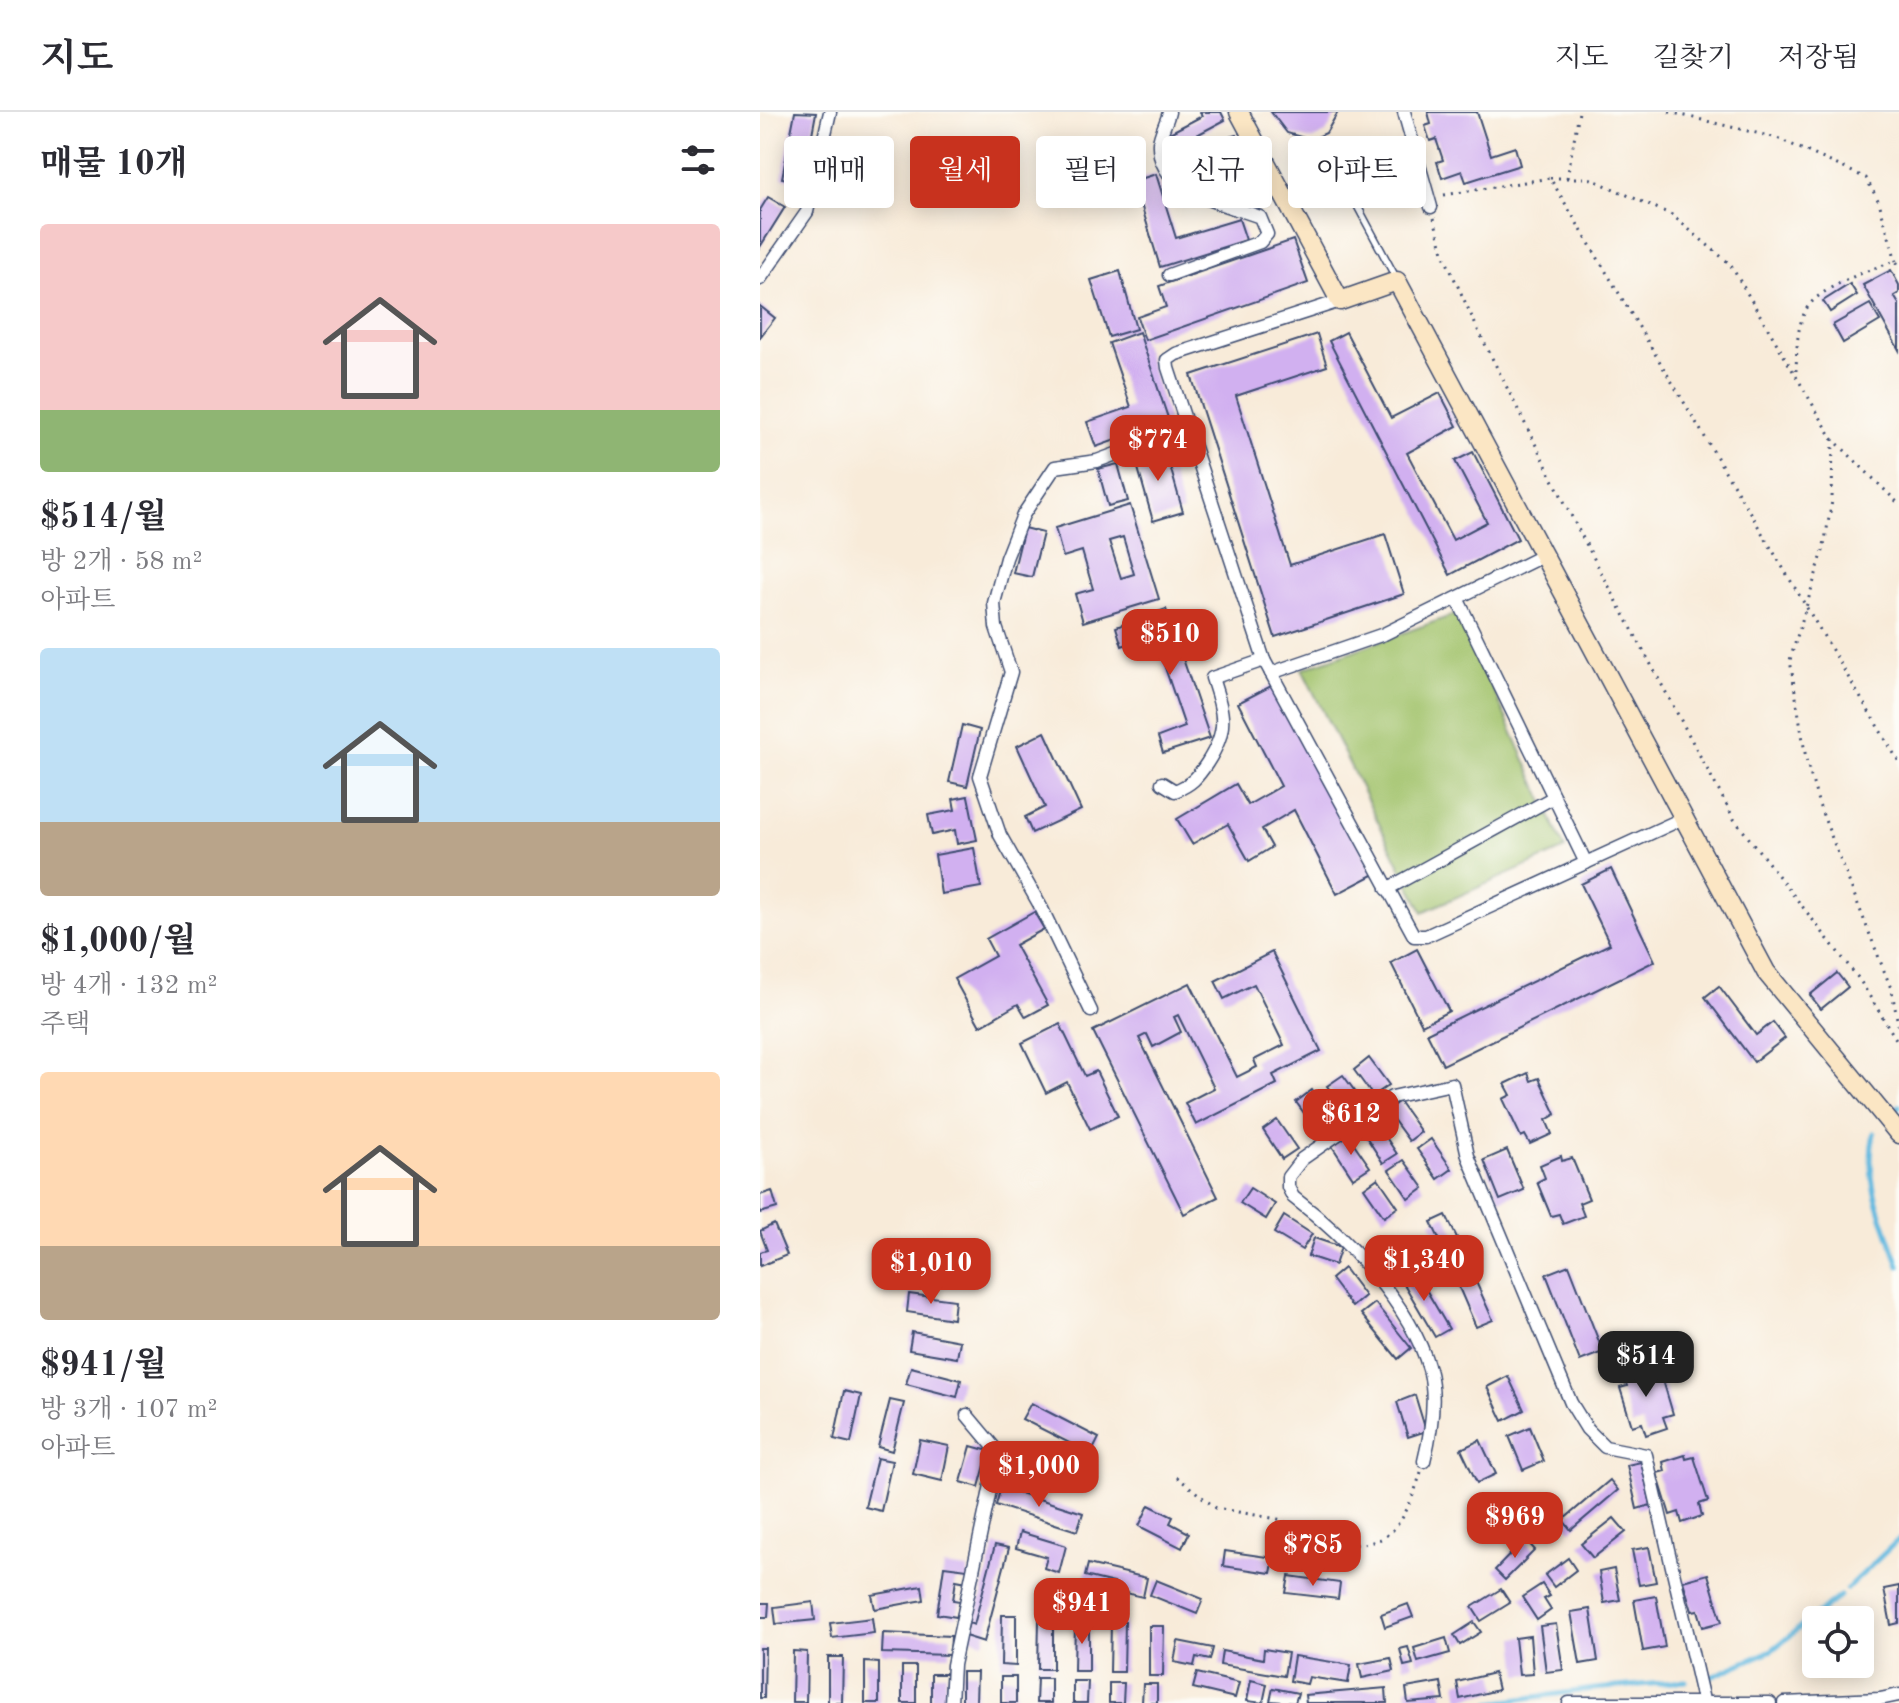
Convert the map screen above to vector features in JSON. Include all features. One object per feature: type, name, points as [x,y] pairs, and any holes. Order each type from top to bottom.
[{"type":"street","points":[[760,279],[807,212],[830,112]]},
{"type":"street","points":[[1169,112],[1159,143],[1165,168],[1177,185],[1260,217],[1267,234],[1260,242],[1169,275]]},
{"type":"street","points":[[1239,112],[1340,301]]},
{"type":"street","points":[[1404,112],[1429,202]]},
{"type":"street","points":[[1686,817],[1426,936],[1414,936],[1264,660],[1167,360],[1176,354],[1397,281],[1542,556],[1686,817],[1766,972],[1899,1134]]},
{"type":"street","points":[[1091,1011],[1042,909],[1000,835],[980,776],[1011,672],[996,627],[994,603],[1006,558],[1023,515],[1055,467],[1097,461],[1187,428]]},
{"type":"street","points":[[1271,673],[1384,634],[1542,556]]},
{"type":"street","points":[[1458,600],[1586,863]]},
{"type":"street","points":[[1162,783],[1175,791],[1194,784],[1223,738],[1222,710],[1212,678],[1264,660]]},
{"type":"street","points":[[1387,889],[1554,797]]},
{"type":"street","points":[[1424,1461],[1432,1394],[1429,1369],[1416,1339],[1398,1308],[1345,1241],[1293,1197],[1288,1187],[1288,1177],[1302,1159],[1392,1097],[1452,1084],[1468,1156],[1571,1403],[1587,1429],[1605,1447],[1646,1455],[1703,1700]]},
{"type":"street","points":[[951,1703],[953,1665],[998,1452],[967,1415]]},
{"type":"street","points":[[1784,1703],[1880,1699],[1899,1695]]},
{"type":"street","points":[[1569,1703],[1703,1700],[1770,1703]]},
{"type":"lane","points":[[1358,208],[1397,281]]},
{"type":"path","points":[[1567,178],[1579,112]]},
{"type":"path","points":[[1669,112],[1777,138],[1866,178],[1879,202],[1898,263],[1857,273],[1808,306],[1799,329],[1796,373]]},
{"type":"path","points":[[1550,178],[1899,762]]},
{"type":"path","points":[[1899,504],[1833,439],[1730,264],[1672,215],[1589,178],[1550,178],[1429,202],[1444,256],[1478,330],[1577,527],[1727,806],[1754,848],[1859,979],[1899,1044]]},
{"type":"path","points":[[1833,439],[1832,501],[1823,551],[1790,660],[1806,759],[1819,805],[1892,991],[1899,1030]]},
{"type":"path","points":[[1177,1477],[1216,1508],[1283,1520],[1302,1541],[1346,1544],[1376,1541],[1394,1533],[1407,1512],[1424,1461]]},
{"type":"green space","points":[[1459,613],[1565,849],[1423,912],[1302,669]]},
{"type":"building","points":[[795,112],[816,113],[812,136],[790,136]]},
{"type":"building","points":[[1200,112],[1221,112],[1225,120],[1195,136],[1164,136],[1202,116]]},
{"type":"building","points":[[1271,112],[1338,112],[1326,133],[1320,136],[1287,133]]},
{"type":"building","points":[[1428,112],[1477,112],[1491,155],[1515,147],[1520,165],[1466,182],[1462,171],[1442,178],[1437,162],[1443,160],[1436,139],[1430,141],[1425,126],[1431,124]]},
{"type":"building","points":[[1156,174],[1162,193],[1162,208],[1167,208],[1176,238],[1239,219],[1246,240],[1160,267],[1142,208],[1146,208],[1146,177]]},
{"type":"building","points":[[768,197],[784,208],[760,247],[760,210]]},
{"type":"building","points":[[1293,240],[1308,283],[1145,340],[1137,317],[1166,307],[1159,286]]},
{"type":"building","points":[[1891,270],[1899,285],[1899,293],[1894,296],[1899,304],[1899,350],[1863,285]]},
{"type":"building","points":[[1120,271],[1136,329],[1109,337],[1091,280]]},
{"type":"building","points":[[1850,284],[1857,295],[1830,312],[1823,301]]},
{"type":"building","points":[[1870,304],[1880,321],[1843,343],[1833,325]]},
{"type":"building","points":[[760,306],[775,318],[760,337]]},
{"type":"building","points":[[1139,332],[1169,421],[1096,447],[1087,422],[1131,407],[1109,343]]},
{"type":"building","points":[[1346,332],[1391,418],[1440,393],[1457,426],[1407,453],[1453,540],[1487,522],[1455,461],[1473,452],[1518,539],[1450,575],[1329,341]]},
{"type":"building","points":[[1317,334],[1327,366],[1236,396],[1290,565],[1385,534],[1404,594],[1275,637],[1191,375]]},
{"type":"building","points":[[1164,445],[1183,512],[1153,521],[1134,454]]},
{"type":"building","points":[[1118,464],[1128,501],[1108,506],[1098,469]]},
{"type":"building","points":[[1130,505],[1159,599],[1083,622],[1075,594],[1093,589],[1082,551],[1063,557],[1055,528]],"holes":[[[1123,537],[1134,574],[1121,578],[1109,541]]]},
{"type":"building","points":[[1024,528],[1043,533],[1032,577],[1013,573]]},
{"type":"building","points":[[1166,609],[1210,738],[1163,753],[1158,737],[1185,727],[1154,635],[1122,646],[1116,627]]},
{"type":"building","points":[[1275,684],[1375,874],[1337,894],[1294,810],[1262,829],[1272,847],[1249,861],[1228,824],[1192,844],[1177,819],[1236,784],[1248,805],[1281,786],[1238,703]]},
{"type":"building","points":[[962,725],[980,730],[967,786],[949,782]]},
{"type":"building","points":[[1045,732],[1081,810],[1032,833],[1025,817],[1045,807],[1017,746]]},
{"type":"building","points":[[968,796],[977,840],[957,844],[955,830],[932,835],[928,815],[955,810],[953,799]]},
{"type":"building","points":[[974,848],[981,887],[941,894],[935,855]]},
{"type":"building","points":[[1611,869],[1655,961],[1443,1065],[1427,1033],[1610,944],[1581,884]]},
{"type":"building","points":[[1034,912],[1044,929],[1015,945],[1048,1005],[1026,1017],[1018,1004],[980,1026],[954,979],[995,956],[986,939]]},
{"type":"building","points":[[1417,949],[1449,1011],[1422,1025],[1391,963]]},
{"type":"building","points":[[1272,952],[1321,1051],[1273,1075],[1277,1084],[1196,1125],[1185,1103],[1214,1088],[1178,1015],[1174,1017],[1181,1032],[1153,1047],[1147,1034],[1139,1038],[1218,1197],[1184,1214],[1093,1031],[1190,983],[1237,1077],[1257,1067],[1254,1060],[1284,1045],[1254,984],[1224,999],[1215,981]]},
{"type":"building","points":[[1837,973],[1848,987],[1821,1009],[1810,995]]},
{"type":"building","points":[[1719,986],[1756,1035],[1773,1022],[1785,1038],[1754,1062],[1705,997]]},
{"type":"building","points":[[1060,1024],[1085,1076],[1096,1071],[1118,1116],[1090,1129],[1067,1082],[1046,1093],[1022,1043]]},
{"type":"building","points":[[1369,1058],[1389,1085],[1373,1096],[1354,1070]]},
{"type":"building","points":[[1528,1073],[1531,1081],[1539,1078],[1556,1114],[1546,1120],[1552,1134],[1530,1144],[1525,1135],[1521,1137],[1503,1099],[1511,1095],[1505,1084]]},
{"type":"building","points":[[1343,1075],[1365,1105],[1350,1117],[1327,1086]]},
{"type":"building","points":[[1312,1090],[1336,1123],[1320,1135],[1296,1102]]},
{"type":"building","points":[[1399,1101],[1421,1132],[1409,1141],[1387,1111]]},
{"type":"building","points":[[1373,1118],[1397,1154],[1383,1163],[1360,1127]]},
{"type":"building","points":[[1277,1120],[1297,1149],[1282,1159],[1263,1130]]},
{"type":"building","points":[[1348,1135],[1370,1167],[1353,1178],[1332,1146]]},
{"type":"building","points":[[1431,1139],[1452,1169],[1438,1179],[1417,1149]]},
{"type":"building","points":[[1507,1150],[1524,1190],[1500,1200],[1484,1160]]},
{"type":"building","points":[[1561,1156],[1562,1161],[1572,1158],[1589,1199],[1579,1203],[1584,1216],[1563,1224],[1559,1214],[1551,1216],[1537,1182],[1545,1178],[1540,1165]]},
{"type":"building","points":[[1404,1160],[1424,1188],[1409,1199],[1389,1170]]},
{"type":"building","points":[[1378,1178],[1398,1207],[1384,1217],[1364,1188]]},
{"type":"building","points":[[1250,1188],[1275,1204],[1266,1219],[1240,1203]]},
{"type":"building","points":[[772,1191],[777,1208],[760,1213],[760,1195]]},
{"type":"building","points":[[1446,1215],[1461,1246],[1446,1253],[1431,1222]]},
{"type":"building","points":[[1284,1216],[1312,1234],[1302,1250],[1274,1233]]},
{"type":"building","points":[[774,1224],[787,1255],[760,1266],[760,1252],[767,1250],[760,1231]]},
{"type":"building","points":[[1314,1238],[1341,1247],[1335,1265],[1308,1256]]},
{"type":"building","points":[[1390,1238],[1409,1263],[1397,1272],[1378,1247]]},
{"type":"building","points":[[1464,1255],[1493,1320],[1476,1327],[1448,1262]]},
{"type":"building","points":[[1569,1265],[1603,1352],[1580,1361],[1546,1274]]},
{"type":"building","points":[[1344,1268],[1365,1296],[1352,1307],[1331,1279]]},
{"type":"building","points":[[1414,1269],[1449,1329],[1435,1337],[1400,1277]]},
{"type":"building","points":[[909,1294],[955,1300],[953,1319],[907,1312]]},
{"type":"building","points":[[1375,1303],[1411,1348],[1398,1359],[1361,1314]]},
{"type":"building","points":[[912,1332],[960,1341],[957,1358],[909,1350]]},
{"type":"building","points":[[1649,1365],[1652,1373],[1660,1370],[1673,1414],[1663,1417],[1667,1428],[1646,1435],[1642,1423],[1632,1426],[1620,1388],[1627,1386],[1623,1373]]},
{"type":"building","points":[[911,1367],[961,1380],[957,1397],[906,1384]]},
{"type":"building","points":[[1508,1376],[1524,1410],[1503,1421],[1487,1387]]},
{"type":"building","points":[[844,1391],[861,1395],[851,1443],[834,1439]]},
{"type":"building","points":[[1415,1395],[1426,1431],[1408,1437],[1397,1402]]},
{"type":"building","points":[[890,1400],[904,1403],[892,1451],[878,1447]]},
{"type":"building","points":[[1031,1403],[1099,1438],[1091,1454],[1022,1419]]},
{"type":"building","points":[[1530,1427],[1544,1461],[1523,1470],[1509,1436]]},
{"type":"building","points":[[920,1440],[949,1446],[942,1481],[913,1474]]},
{"type":"building","points":[[1480,1440],[1496,1474],[1477,1483],[1461,1449]]},
{"type":"building","points":[[971,1446],[989,1451],[979,1487],[961,1482]]},
{"type":"building","points":[[1685,1455],[1686,1459],[1694,1457],[1708,1501],[1699,1504],[1702,1516],[1682,1523],[1679,1512],[1670,1515],[1657,1473],[1665,1471],[1663,1462]]},
{"type":"building","points":[[1010,1457],[1055,1470],[1050,1487],[1005,1474]]},
{"type":"building","points":[[877,1458],[892,1461],[881,1511],[865,1507]]},
{"type":"building","points":[[1641,1462],[1651,1505],[1637,1509],[1627,1465]]},
{"type":"building","points":[[1610,1480],[1618,1490],[1571,1530],[1563,1520]]},
{"type":"building","points":[[1001,1487],[1083,1513],[1077,1531],[996,1505]]},
{"type":"building","points":[[1149,1505],[1173,1517],[1170,1523],[1189,1533],[1182,1548],[1139,1526]]},
{"type":"building","points":[[1614,1518],[1626,1532],[1593,1558],[1581,1544]]},
{"type":"building","points":[[1020,1532],[1066,1546],[1059,1573],[1044,1568],[1047,1557],[1016,1548]]},
{"type":"building","points":[[1525,1539],[1535,1550],[1505,1580],[1495,1570]]},
{"type":"building","points":[[995,1545],[1009,1548],[984,1642],[965,1636],[969,1623],[974,1625]]},
{"type":"building","points":[[1649,1547],[1656,1582],[1639,1585],[1632,1550]]},
{"type":"building","points":[[1225,1551],[1274,1558],[1271,1573],[1223,1566]]},
{"type":"building","points":[[1568,1558],[1576,1570],[1554,1587],[1545,1575]]},
{"type":"building","points":[[1088,1564],[1147,1578],[1143,1597],[1112,1590],[1114,1583],[1085,1576]]},
{"type":"building","points":[[944,1566],[968,1569],[967,1582],[956,1580],[953,1600],[960,1601],[957,1617],[937,1614]]},
{"type":"building","points":[[1614,1569],[1620,1600],[1604,1603],[1599,1572]]},
{"type":"building","points":[[1708,1574],[1722,1622],[1703,1627],[1698,1610],[1692,1611],[1683,1581]]},
{"type":"building","points":[[1289,1576],[1340,1583],[1338,1599],[1286,1593]]},
{"type":"building","points":[[1156,1580],[1203,1599],[1197,1614],[1150,1595]]},
{"type":"building","points":[[1542,1584],[1550,1596],[1544,1599],[1551,1610],[1537,1620],[1522,1597]]},
{"type":"building","points":[[922,1586],[924,1600],[875,1609],[872,1595]]},
{"type":"building","points":[[1899,1586],[1899,1623],[1891,1625],[1884,1589]]},
{"type":"building","points":[[1501,1589],[1510,1603],[1481,1621],[1472,1607]]},
{"type":"building","points":[[1656,1596],[1665,1647],[1643,1651],[1634,1600]]},
{"type":"building","points":[[813,1602],[815,1620],[776,1624],[774,1607]]},
{"type":"building","points":[[760,1603],[769,1603],[768,1617],[760,1617]]},
{"type":"building","points":[[1408,1604],[1413,1617],[1385,1627],[1381,1614]]},
{"type":"building","points":[[1590,1609],[1598,1661],[1580,1664],[1571,1612]]},
{"type":"building","points":[[1002,1615],[1016,1615],[1016,1666],[1001,1665]]},
{"type":"building","points":[[872,1618],[874,1633],[832,1638],[830,1623]]},
{"type":"building","points":[[1039,1619],[1053,1619],[1053,1669],[1038,1669]]},
{"type":"building","points":[[1075,1621],[1089,1621],[1089,1671],[1074,1671]]},
{"type":"building","points":[[1111,1622],[1125,1622],[1124,1672],[1110,1672]]},
{"type":"building","points":[[1474,1622],[1481,1632],[1460,1645],[1454,1635]]},
{"type":"building","points":[[1556,1624],[1563,1670],[1546,1672],[1540,1626]]},
{"type":"building","points":[[1149,1626],[1164,1626],[1163,1676],[1149,1676]]},
{"type":"building","points":[[883,1633],[951,1636],[950,1655],[882,1653]]},
{"type":"building","points":[[1530,1636],[1533,1674],[1519,1675],[1515,1638]]},
{"type":"building","points":[[1446,1638],[1450,1653],[1418,1662],[1414,1648]]},
{"type":"building","points":[[1178,1641],[1213,1648],[1210,1660],[1196,1657],[1194,1666],[1174,1662]]},
{"type":"building","points":[[1408,1647],[1413,1664],[1404,1666],[1400,1649]]},
{"type":"building","points":[[760,1648],[765,1648],[764,1698],[760,1698]]},
{"type":"building","points":[[1264,1649],[1288,1653],[1284,1676],[1220,1665],[1222,1651],[1263,1659]]},
{"type":"building","points":[[793,1651],[807,1652],[806,1702],[792,1702]]},
{"type":"building","points":[[1294,1656],[1351,1665],[1348,1683],[1309,1677],[1307,1684],[1290,1681]]},
{"type":"building","points":[[828,1657],[843,1657],[842,1703],[828,1703]]},
{"type":"building","points":[[1391,1658],[1394,1671],[1362,1678],[1359,1664]]},
{"type":"building","points":[[865,1662],[879,1663],[879,1703],[865,1703]]},
{"type":"building","points":[[902,1666],[916,1666],[916,1703],[902,1703]]},
{"type":"building","points":[[962,1672],[977,1672],[976,1703],[962,1703]]},
{"type":"building","points":[[1197,1673],[1239,1683],[1235,1698],[1193,1688]]},
{"type":"building","points":[[1494,1673],[1498,1690],[1460,1699],[1457,1682]]},
{"type":"building","points":[[931,1674],[946,1674],[945,1703],[931,1703]]},
{"type":"building","points":[[1001,1677],[1016,1677],[1016,1703],[1001,1703]]},
{"type":"building","points":[[1037,1678],[1051,1678],[1051,1703],[1036,1703]]},
{"type":"building","points":[[1251,1680],[1267,1684],[1263,1703],[1247,1701]]},
{"type":"building","points":[[1073,1681],[1088,1681],[1087,1703],[1073,1703]]},
{"type":"building","points":[[1441,1682],[1444,1700],[1408,1703],[1406,1688]]},
{"type":"building","points":[[1109,1683],[1124,1683],[1123,1703],[1109,1703]]},
{"type":"building","points":[[1143,1684],[1157,1684],[1157,1703],[1142,1703]]},
{"type":"building","points":[[1273,1688],[1298,1693],[1295,1703],[1270,1701]]},
{"type":"building","points":[[1386,1688],[1387,1703],[1306,1703],[1305,1695]]},
{"type":"waterway","points":[[1874,1133],[1871,1151],[1873,1185],[1899,1266]]},
{"type":"waterway","points":[[1847,1589],[1899,1539]]},
{"type":"waterway","points":[[1709,1678],[1772,1650],[1840,1596]]},
{"type":"waterway","points":[[1490,1703],[1686,1681]]}]
